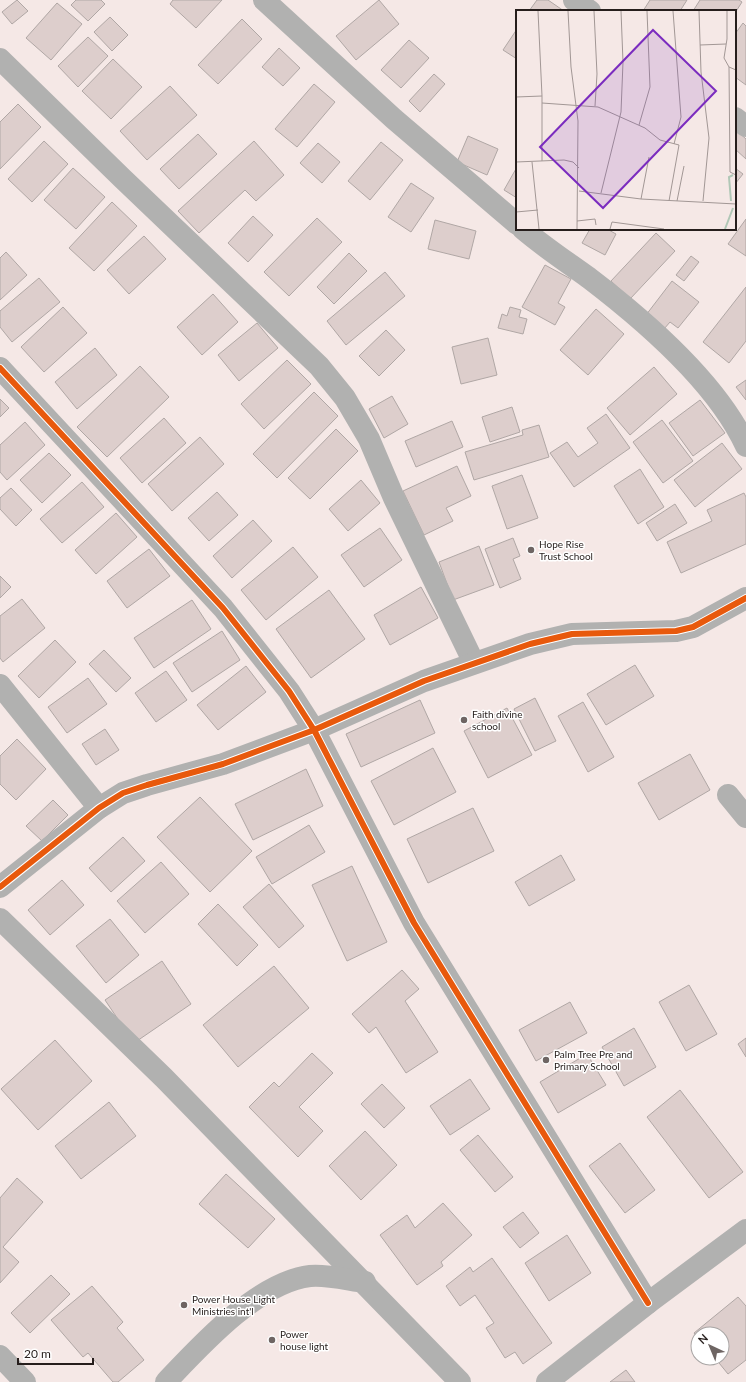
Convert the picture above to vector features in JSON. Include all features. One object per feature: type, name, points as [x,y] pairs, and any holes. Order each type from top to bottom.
[{"type":"street","points":[[264,0],[394,119],[516,223]]},
{"type":"street","points":[[574,0],[589,10]]},
{"type":"street","points":[[0,59],[319,366],[345,398],[369,439],[394,498],[474,663]]},
{"type":"street","points":[[736,119],[746,126]]},
{"type":"street","points":[[524,230],[590,279],[687,363],[719,402],[746,446]]},
{"type":"street","points":[[0,368],[223,608],[290,691],[314,730],[414,923],[648,1303]]},
{"type":"street","points":[[0,887],[99,808],[123,793],[223,764],[314,730],[424,681],[530,644],[572,634],[676,631],[693,627],[746,598]]},
{"type":"street","points":[[0,685],[99,808]]},
{"type":"street","points":[[728,795],[746,817]]},
{"type":"street","points":[[0,919],[164,1078],[365,1282],[460,1382]]},
{"type":"street","points":[[547,1382],[648,1303],[746,1230]]},
{"type":"street","points":[[166,1382],[224,1322],[271,1290],[292,1279],[312,1275],[365,1282]]},
{"type":"street","points":[[0,1356],[25,1382]]},
{"type":"building","points":[[17,0],[28,11],[12,24],[2,12]]},
{"type":"building","points":[[76,0],[101,0],[105,4],[88,21],[71,5]]},
{"type":"building","points":[[173,0],[222,0],[196,28],[170,4]]},
{"type":"building","points":[[379,0],[399,24],[356,60],[336,36]]},
{"type":"building","points":[[537,0],[548,0],[563,10],[530,10]]},
{"type":"building","points":[[650,0],[687,0],[681,10],[644,10]]},
{"type":"building","points":[[700,0],[739,0],[742,2],[736,11],[736,10],[694,10]]},
{"type":"building","points":[[57,3],[82,24],[51,60],[26,38]]},
{"type":"building","points":[[110,17],[128,35],[112,51],[94,32]]},
{"type":"building","points":[[242,19],[262,39],[218,84],[198,65]]},
{"type":"building","points":[[743,23],[746,26],[746,85],[736,78],[736,33]]},
{"type":"building","points":[[516,30],[516,58],[503,50]]},
{"type":"building","points":[[88,37],[108,56],[78,87],[58,66]]},
{"type":"building","points":[[409,40],[429,58],[401,88],[381,70]]},
{"type":"building","points":[[279,48],[300,68],[283,86],[262,67]]},
{"type":"building","points":[[113,59],[142,87],[111,119],[82,91]]},
{"type":"building","points":[[434,74],[445,84],[420,112],[409,101]]},
{"type":"building","points":[[314,84],[335,102],[297,147],[275,129]]},
{"type":"building","points":[[170,86],[197,115],[147,160],[120,131]]},
{"type":"building","points":[[18,104],[41,127],[0,169],[0,122]]},
{"type":"building","points":[[736,130],[746,139],[746,159],[736,150]]},
{"type":"building","points":[[198,134],[217,154],[179,189],[160,169]]},
{"type":"building","points":[[468,136],[498,149],[487,175],[457,162]]},
{"type":"building","points":[[44,141],[68,164],[32,202],[8,179]]},
{"type":"building","points":[[254,141],[284,175],[256,201],[245,190],[199,233],[178,211]]},
{"type":"building","points":[[381,142],[403,160],[370,200],[348,181]]},
{"type":"building","points":[[318,143],[340,162],[322,183],[300,163]]},
{"type":"building","points":[[73,168],[105,197],[76,229],[44,200]]},
{"type":"building","points":[[516,169],[516,197],[504,190]]},
{"type":"building","points":[[736,169],[743,174],[736,183]]},
{"type":"building","points":[[411,183],[434,198],[411,232],[388,217]]},
{"type":"building","points":[[112,202],[137,226],[94,271],[69,248]]},
{"type":"building","points":[[253,216],[273,235],[248,262],[228,243]]},
{"type":"building","points":[[317,218],[342,242],[289,296],[264,272]]},
{"type":"building","points":[[746,219],[746,256],[728,244]]},
{"type":"building","points":[[435,220],[476,231],[469,259],[428,249]]},
{"type":"building","points":[[589,230],[609,230],[616,234],[605,255],[582,243]]},
{"type":"building","points":[[656,233],[675,251],[630,299],[611,281]]},
{"type":"building","points":[[144,236],[166,259],[129,294],[107,270]]},
{"type":"building","points":[[6,252],[27,275],[0,300],[0,258]]},
{"type":"building","points":[[349,253],[367,271],[334,304],[317,287]]},
{"type":"building","points":[[691,256],[699,262],[684,281],[676,275]]},
{"type":"building","points":[[545,265],[571,279],[558,303],[565,307],[555,325],[522,307]]},
{"type":"building","points":[[385,272],[405,296],[346,345],[327,321]]},
{"type":"building","points":[[39,278],[60,302],[12,342],[0,327],[0,311]]},
{"type":"building","points":[[672,281],[699,302],[678,328],[670,322],[664,329],[646,315]]},
{"type":"building","points":[[746,287],[746,341],[729,363],[703,342]]},
{"type":"building","points":[[213,294],[238,322],[202,355],[177,327]]},
{"type":"building","points":[[63,307],[87,333],[44,372],[21,347]]},
{"type":"building","points":[[510,307],[521,310],[519,317],[527,319],[523,334],[498,328],[502,314],[507,316]]},
{"type":"building","points":[[596,309],[624,334],[588,375],[560,350]]},
{"type":"building","points":[[257,323],[278,348],[239,381],[218,355]]},
{"type":"building","points":[[386,330],[405,350],[379,376],[359,356]]},
{"type":"building","points":[[488,338],[497,375],[461,384],[452,347]]},
{"type":"building","points":[[95,348],[117,375],[77,409],[55,382]]},
{"type":"building","points":[[287,360],[311,384],[264,429],[241,404]]},
{"type":"building","points":[[140,366],[169,397],[107,457],[77,427]]},
{"type":"building","points":[[654,367],[677,394],[630,435],[607,408]]},
{"type":"building","points":[[746,380],[746,400],[736,387]]},
{"type":"building","points":[[314,392],[338,416],[277,478],[253,454]]},
{"type":"building","points":[[392,396],[408,424],[384,438],[369,409]]},
{"type":"building","points":[[0,399],[9,408],[0,417]]},
{"type":"building","points":[[700,400],[725,433],[693,456],[669,423]]},
{"type":"building","points":[[512,407],[520,432],[490,442],[482,417]]},
{"type":"building","points":[[606,414],[630,448],[574,487],[550,453],[567,442],[578,457],[598,443],[587,428]]},
{"type":"building","points":[[164,418],[186,443],[142,483],[120,458]]},
{"type":"building","points":[[662,420],[693,461],[663,483],[633,442]]},
{"type":"building","points":[[452,421],[463,447],[416,467],[405,441]]},
{"type":"building","points":[[25,422],[45,445],[7,480],[0,472],[0,445]]},
{"type":"building","points":[[539,425],[549,457],[474,480],[465,452],[523,435],[522,430]]},
{"type":"building","points":[[336,429],[358,451],[310,499],[288,478]]},
{"type":"building","points":[[200,437],[224,464],[172,511],[148,484]]},
{"type":"building","points":[[722,443],[742,469],[695,507],[674,480]]},
{"type":"building","points":[[49,453],[71,475],[42,503],[20,480]]},
{"type":"building","points":[[457,466],[471,496],[446,508],[453,521],[424,535],[403,491]]},
{"type":"building","points":[[640,469],[664,507],[638,524],[614,486]]},
{"type":"building","points":[[522,475],[538,518],[507,529],[492,486]]},
{"type":"building","points":[[361,480],[380,503],[348,531],[329,509]]},
{"type":"building","points":[[82,482],[104,507],[62,543],[40,519]]},
{"type":"building","points":[[11,488],[32,510],[16,526],[0,509],[0,498]]},
{"type":"building","points":[[217,492],[238,515],[209,541],[188,518]]},
{"type":"building","points":[[744,493],[746,497],[746,544],[681,573],[667,542],[712,521],[707,510]]},
{"type":"building","points":[[675,504],[687,523],[657,541],[646,523]]},
{"type":"building","points":[[116,513],[137,537],[96,574],[75,550]]},
{"type":"building","points":[[253,520],[272,541],[232,578],[213,556]]},
{"type":"building","points":[[380,528],[402,560],[364,587],[341,555]]},
{"type":"building","points":[[513,538],[520,556],[513,559],[521,579],[500,588],[485,549]]},
{"type":"building","points":[[479,546],[494,585],[453,600],[439,562]]},
{"type":"building","points":[[293,547],[318,577],[266,620],[241,590]]},
{"type":"building","points":[[149,549],[170,576],[127,608],[107,581]]},
{"type":"building","points":[[0,576],[11,587],[0,598]]},
{"type":"building","points":[[421,587],[438,618],[390,645],[374,615]]},
{"type":"building","points":[[329,590],[365,639],[311,678],[276,629]]},
{"type":"building","points":[[22,599],[45,628],[3,662],[0,658],[0,616]]},
{"type":"building","points":[[192,600],[211,629],[154,668],[134,638]]},
{"type":"building","points":[[222,631],[240,660],[192,692],[173,663]]},
{"type":"building","points":[[55,640],[76,662],[39,698],[18,676]]},
{"type":"building","points":[[104,650],[131,678],[116,692],[89,664]]},
{"type":"building","points":[[635,665],[654,696],[606,725],[587,694]]},
{"type":"building","points":[[246,666],[266,692],[218,730],[197,705]]},
{"type":"building","points":[[166,671],[187,700],[156,722],[135,693]]},
{"type":"building","points":[[88,678],[107,704],[67,733],[48,707]]},
{"type":"building","points":[[535,698],[556,741],[535,751],[514,709]]},
{"type":"building","points":[[420,700],[435,733],[361,767],[346,734]]},
{"type":"building","points":[[583,702],[614,757],[588,772],[558,716]]},
{"type":"building","points":[[507,708],[532,755],[488,778],[464,731]]},
{"type":"building","points":[[105,729],[119,750],[96,765],[82,744]]},
{"type":"building","points":[[17,739],[46,769],[16,800],[0,784],[0,756]]},
{"type":"building","points":[[433,748],[456,792],[394,825],[371,781]]},
{"type":"building","points":[[690,754],[710,790],[659,820],[638,783]]},
{"type":"building","points":[[306,769],[323,806],[253,840],[235,804]]},
{"type":"building","points":[[200,797],[252,851],[210,892],[157,837]]},
{"type":"building","points":[[53,800],[68,815],[42,841],[26,826]]},
{"type":"building","points":[[473,808],[494,851],[428,883],[407,839]]},
{"type":"building","points":[[309,825],[325,852],[272,884],[256,857]]},
{"type":"building","points":[[123,837],[145,861],[111,892],[89,868]]},
{"type":"building","points":[[561,855],[575,880],[529,906],[515,882]]},
{"type":"building","points":[[161,862],[189,894],[145,933],[117,901]]},
{"type":"building","points":[[352,866],[387,942],[347,961],[312,885]]},
{"type":"building","points":[[62,880],[84,905],[50,935],[28,910]]},
{"type":"building","points":[[269,884],[304,926],[279,948],[243,907]]},
{"type":"building","points":[[218,904],[258,945],[237,966],[198,924]]},
{"type":"building","points":[[110,919],[139,955],[106,983],[76,946]]},
{"type":"building","points":[[162,961],[191,1004],[134,1043],[105,1000]]},
{"type":"building","points":[[274,966],[309,1008],[238,1067],[203,1025]]},
{"type":"building","points":[[402,970],[419,989],[405,1001],[438,1052],[406,1073],[376,1027],[369,1033],[352,1014]]},
{"type":"building","points":[[689,985],[717,1034],[686,1051],[659,1002]]},
{"type":"building","points":[[570,1002],[587,1033],[536,1061],[519,1030]]},
{"type":"building","points":[[634,1028],[656,1067],[624,1086],[602,1047]]},
{"type":"building","points":[[746,1038],[746,1057],[738,1044]]},
{"type":"building","points":[[55,1040],[92,1081],[38,1130],[1,1089]]},
{"type":"building","points":[[312,1053],[333,1073],[299,1107],[323,1131],[298,1157],[249,1107],[274,1082],[279,1087]]},
{"type":"building","points":[[587,1054],[606,1085],[558,1113],[540,1082]]},
{"type":"building","points":[[470,1079],[490,1109],[450,1135],[430,1106]]},
{"type":"building","points":[[382,1084],[405,1108],[384,1128],[361,1104]]},
{"type":"building","points":[[680,1090],[743,1172],[709,1198],[647,1117]]},
{"type":"building","points":[[109,1102],[136,1136],[81,1179],[55,1146]]},
{"type":"building","points":[[365,1131],[397,1165],[361,1200],[329,1166]]},
{"type":"building","points":[[478,1135],[513,1177],[495,1192],[460,1150]]},
{"type":"building","points":[[620,1143],[655,1190],[625,1213],[589,1166]]},
{"type":"building","points":[[226,1174],[275,1219],[248,1248],[199,1204]]},
{"type":"building","points":[[17,1178],[43,1202],[3,1247],[19,1262],[0,1283],[0,1198]]},
{"type":"building","points":[[443,1203],[472,1235],[441,1262],[443,1266],[417,1285],[380,1235],[407,1215],[415,1228]]},
{"type":"building","points":[[523,1212],[539,1233],[520,1248],[503,1227]]},
{"type":"building","points":[[567,1235],[591,1273],[549,1301],[525,1263]]},
{"type":"building","points":[[492,1258],[552,1343],[523,1364],[515,1352],[505,1358],[486,1328],[494,1323],[475,1295],[460,1306],[446,1286],[470,1267],[473,1272]]},
{"type":"building","points":[[51,1275],[70,1294],[30,1333],[11,1313]]},
{"type":"building","points":[[92,1286],[123,1322],[117,1328],[144,1360],[118,1382],[113,1382],[88,1353],[83,1357],[51,1320]]},
{"type":"building","points":[[738,1297],[746,1306],[746,1360],[728,1374],[722,1366],[730,1366],[730,1326],[703,1326]]},
{"type":"building","points":[[626,1370],[635,1382],[610,1382]]},
{"type":"cycle path","points":[[0,368],[223,608],[289,691],[314,730],[414,923],[648,1303]]},
{"type":"cycle path","points":[[0,887],[99,808],[123,793],[223,764],[314,730],[424,681],[530,644],[572,634],[676,631],[693,627],[746,598]]},
{"type":"place","name":"Hope Rise Trust School","points":[[531,550]]},
{"type":"place","name":"Faith divine school","points":[[464,720]]},
{"type":"place","name":"Palm Tree Pre and Primary School","points":[[546,1060]]},
{"type":"place","name":"Power House Light Ministries int'l","points":[[184,1305]]},
{"type":"place","name":"Power house light","points":[[272,1340]]}]
